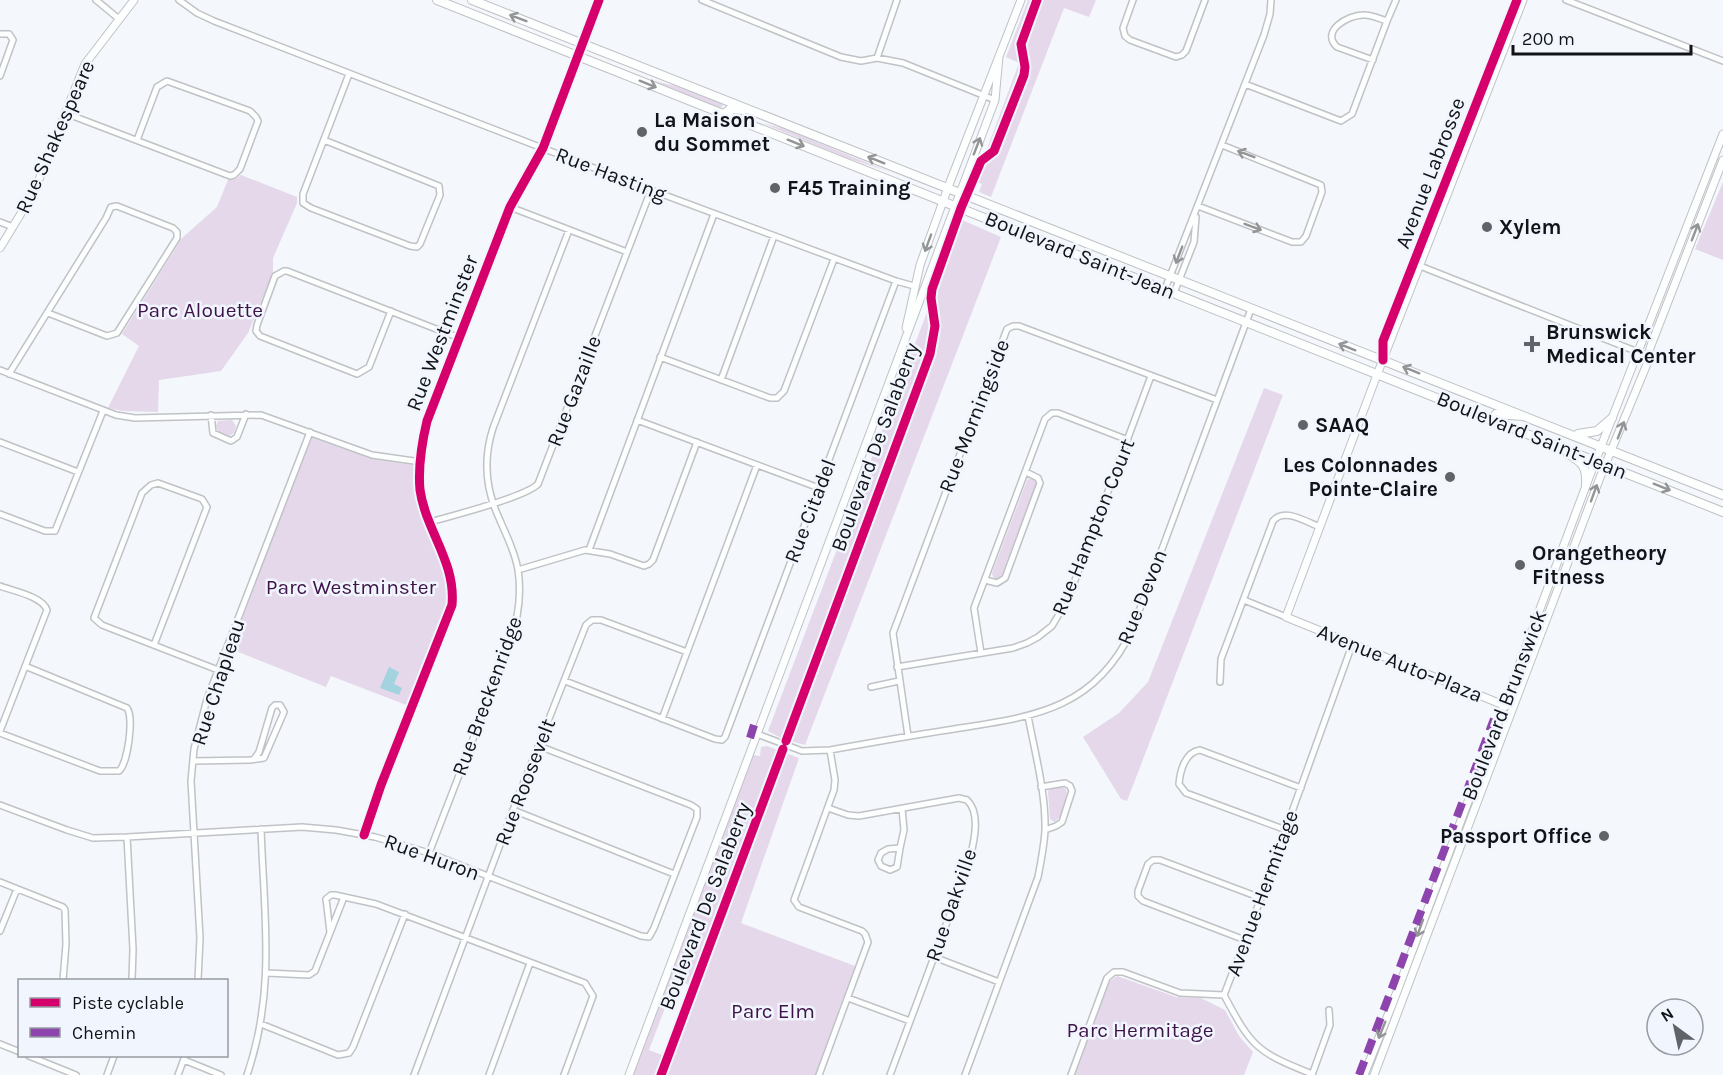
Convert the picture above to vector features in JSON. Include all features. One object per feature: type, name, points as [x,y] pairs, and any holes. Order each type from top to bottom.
[{"type":"main road","name":"Boulevard Saint-Jean","points":[[436,0],[1723,512]]},
{"type":"main road","name":"Boulevard Saint-Jean","points":[[472,0],[1179,281],[1602,445],[1723,495]]},
{"type":"main road","points":[[724,114],[730,109],[753,111]]},
{"type":"main road","points":[[1491,418],[1496,414],[1528,416]]},
{"type":"main road","points":[[1574,434],[1594,432],[1612,418]]},
{"type":"main road","points":[[1549,442],[1584,464],[1587,472],[1586,484]]},
{"type":"street","points":[[96,0],[120,19]]},
{"type":"street","name":"Rue Shakespeare","points":[[0,248],[34,192],[85,64],[134,0]]},
{"type":"street","name":"Rue Hasting","points":[[179,0],[197,14],[349,74],[714,214],[914,286]]},
{"type":"street","name":"Rue Westminster","points":[[364,835],[381,785],[452,605],[453,594],[449,569],[420,490],[421,462],[429,414],[510,207],[543,148],[599,0]]},
{"type":"street","points":[[702,0],[841,57],[858,62],[877,58],[903,63],[995,100]]},
{"type":"street","points":[[877,58],[897,0]]},
{"type":"street","name":"Boulevard De Salaberry","points":[[905,337],[914,286],[948,189],[1021,0]]},
{"type":"street","points":[[1133,0],[1123,27],[1125,36],[1130,40],[1178,57],[1187,49],[1206,0]]},
{"type":"street","points":[[1165,289],[1267,28],[1271,0]]},
{"type":"street","points":[[1245,84],[1341,121],[1352,114],[1396,0]]},
{"type":"street","name":"Avenue Labrosse","points":[[1286,617],[1377,374],[1523,0]]},
{"type":"street","points":[[1566,0],[1723,61]]},
{"type":"street","points":[[1373,60],[1337,47],[1333,43],[1332,36],[1341,21],[1360,15],[1367,14],[1386,21]]},
{"type":"street","points":[[0,34],[9,34],[13,40],[0,76]]},
{"type":"street","name":"Boulevard De Salaberry","points":[[629,1075],[995,100],[999,56]]},
{"type":"street","points":[[324,140],[440,186],[440,195],[417,247],[303,203],[303,194],[349,74]]},
{"type":"street","points":[[65,113],[137,141],[230,176],[240,170],[258,121],[250,111],[167,81],[157,87],[137,141]]},
{"type":"street","name":"Boulevard Brunswick","points":[[1364,1075],[1586,484],[1723,134]]},
{"type":"street","points":[[1197,209],[1294,243],[1301,242],[1306,236],[1322,192],[1320,184],[1222,145]]},
{"type":"street","points":[[1713,160],[1722,162]]},
{"type":"street","name":"Boulevard Brunswick","points":[[1374,1075],[1722,162]]},
{"type":"street","name":"Rue Gazaille","points":[[430,522],[493,504],[530,490],[538,484],[651,190]]},
{"type":"street","points":[[9,374],[111,207],[117,206],[173,228],[177,232],[177,238],[117,333],[107,336],[48,313]]},
{"type":"street","points":[[510,207],[627,252]]},
{"type":"street","points":[[1174,293],[1195,239],[1197,209]]},
{"type":"street","points":[[589,550],[714,214]]},
{"type":"street","points":[[0,222],[13,227]]},
{"type":"street","name":"Rue Breckenridge","points":[[429,853],[514,629],[519,599],[518,570],[509,540],[493,504],[486,471],[489,440],[569,230]]},
{"type":"street","points":[[721,380],[774,236]]},
{"type":"street","points":[[660,357],[770,398],[777,398],[783,394],[834,259]]},
{"type":"street","points":[[1420,266],[1648,356]]},
{"type":"street","points":[[391,311],[369,367],[357,374],[260,336],[255,328],[275,276],[284,271],[391,311],[458,337]]},
{"type":"street","name":"Rue Citadel","points":[[662,719],[718,740],[722,740],[727,734],[896,281]]},
{"type":"street","name":"Rue Devon","points":[[757,734],[802,751],[830,750],[1028,716],[1057,706],[1084,690],[1105,671],[1120,652],[1134,623],[1251,309]]},
{"type":"street","name":"Rue Morningside","points":[[908,736],[893,633],[1007,330],[1013,326],[1019,326],[1217,400]]},
{"type":"street","points":[[0,370],[103,411],[122,416],[135,418],[246,414],[271,417],[372,455],[421,462]]},
{"type":"street","name":"Rue Hampton Court","points":[[897,667],[1013,648],[1033,641],[1045,632],[1061,614],[1151,376]]},
{"type":"street","points":[[0,514],[45,531],[55,531],[103,411]]},
{"type":"street","points":[[981,653],[974,612],[1046,419],[1052,413],[1058,413],[1128,440]]},
{"type":"street","points":[[211,415],[213,433],[231,441],[237,436],[246,414]]},
{"type":"street","points":[[637,420],[819,488]]},
{"type":"street","name":"Rue Chapleau","points":[[198,979],[200,938],[191,781],[201,719],[310,432]]},
{"type":"street","points":[[0,442],[78,472]]},
{"type":"street","points":[[518,570],[589,550],[610,554],[644,566],[651,562],[697,442]]},
{"type":"street","points":[[564,681],[662,719],[757,465]]},
{"type":"street","points":[[985,580],[997,583],[1005,578],[1040,483],[1038,478],[1026,472]]},
{"type":"street","points":[[154,645],[207,507],[202,499],[158,483],[151,485],[142,493],[94,618],[98,623],[154,645],[218,670]]},
{"type":"street","points":[[1220,682],[1221,659],[1273,520],[1276,516],[1287,514],[1320,526]]},
{"type":"street","points":[[0,586],[39,601],[46,606],[46,614],[25,666],[0,732],[100,771],[119,771],[126,762],[131,715],[127,708],[25,666]]},
{"type":"street","points":[[1244,600],[1286,617]]},
{"type":"street","name":"Avenue Auto-Plaza","points":[[1286,617],[1513,709]]},
{"type":"street","name":"Rue Roosevelt","points":[[414,1075],[513,810],[586,625],[592,620],[601,620],[687,652]]},
{"type":"street","name":"Avenue Hermitage","points":[[1071,1075],[1107,978],[1114,972],[1123,972],[1180,993],[1224,996],[1352,645]]},
{"type":"street","points":[[871,687],[899,681]]},
{"type":"street","points":[[193,761],[254,759],[264,758],[284,712],[280,705],[275,705],[273,708],[259,752],[254,759]]},
{"type":"street","points":[[965,1075],[1038,877],[1045,830],[1041,787],[1028,716]]},
{"type":"street","name":"Rue Huron","points":[[0,805],[82,835],[104,838],[261,829],[323,829],[364,835],[429,853],[646,938],[654,928],[697,817],[697,809],[539,746]]},
{"type":"street","points":[[819,1075],[868,945],[866,934],[860,930],[799,907],[794,900],[835,783],[830,750]]},
{"type":"street","points":[[1286,830],[1186,793],[1179,784],[1182,770],[1189,755],[1193,751],[1200,750],[1301,788]]},
{"type":"street","points":[[1041,787],[1065,783],[1072,791],[1062,822],[1045,830]]},
{"type":"street","name":"Rue Oakville","points":[[828,808],[853,816],[959,798],[967,800],[973,808],[974,838],[969,863],[890,1075]]},
{"type":"street","points":[[900,849],[888,849],[881,853],[878,860],[881,866],[891,870],[897,867],[904,830],[902,808]]},
{"type":"street","points":[[513,810],[674,874]]},
{"type":"street","points":[[247,1075],[261,1024],[267,973],[261,829]]},
{"type":"street","points":[[127,837],[133,949],[132,979]]},
{"type":"street","points":[[1245,940],[1143,901],[1138,893],[1144,873],[1150,862],[1160,860],[1261,898]]},
{"type":"street","points":[[0,882],[59,905],[65,910],[66,944],[63,979]]},
{"type":"street","points":[[0,932],[17,889]]},
{"type":"street","points":[[330,932],[326,899],[331,895],[344,897],[376,904],[405,914],[585,983],[593,996],[564,1075]]},
{"type":"street","points":[[267,973],[312,974],[344,897]]},
{"type":"street","points":[[261,1024],[338,1055],[349,1053],[405,914]]},
{"type":"street","points":[[934,957],[999,982]]},
{"type":"street","points":[[489,1075],[530,963]]},
{"type":"street","points":[[1224,996],[1243,1031],[1258,1048],[1273,1058],[1312,1075],[1330,1026],[1329,1010]]},
{"type":"street","points":[[848,998],[910,1021]]},
{"type":"street","points":[[0,1044],[18,1051]]},
{"type":"street","points":[[37,1057],[76,1075]]},
{"type":"street","points":[[107,1075],[114,1057]]},
{"type":"street","points":[[178,1075],[184,1058],[221,1075]]},
{"type":"green space","points":[[1028,0],[1096,0],[1089,17],[1064,8],[991,197],[979,192],[982,184],[975,181],[1019,63],[1006,57]]},
{"type":"green space","points":[[651,80],[679,87],[723,104],[721,108]]},
{"type":"green space","points":[[762,123],[785,129],[887,171],[847,158]]},
{"type":"green space","name":"Parc Alouette","points":[[241,175],[297,197],[297,203],[273,258],[273,274],[248,333],[221,371],[159,380],[158,412],[108,408],[139,346],[122,334],[182,238],[217,207],[228,180],[236,179]]},
{"type":"green space","points":[[1723,182],[1723,260],[1695,249]]},
{"type":"green space","points":[[962,220],[1001,237],[805,745],[783,739],[768,731]]},
{"type":"green space","points":[[1264,388],[1283,395],[1127,801],[1121,799],[1083,737],[1119,713],[1148,682]]},
{"type":"green space","points":[[232,420],[236,426],[234,433],[229,436],[218,431],[216,426],[218,421]]},
{"type":"green space","name":"Parc Westminster","points":[[310,437],[372,459],[413,465],[424,517],[447,587],[448,609],[409,706],[331,676],[326,687],[231,649]]},
{"type":"green space","points":[[1035,479],[1036,485],[1001,577],[995,579],[992,573],[1027,480]]},
{"type":"green space","name":"Parc Elm","points":[[767,746],[799,758],[741,923],[855,966],[815,1075],[633,1075],[753,755],[760,756],[761,747]],"holes":[[[676,979],[689,985],[662,1055],[649,1050]]]},
{"type":"green space","points":[[1060,786],[1066,789],[1066,802],[1063,812],[1054,822],[1050,819],[1048,791]]},
{"type":"green space","name":"Parc Hermitage","points":[[1117,976],[1176,997],[1201,998],[1225,1010],[1239,1036],[1253,1052],[1244,1075],[1075,1075],[1110,981]]},
{"type":"water","points":[[389,667],[399,672],[394,684],[402,688],[399,695],[380,688]]},
{"type":"marked path","points":[[1359,1075],[1494,719]]},
{"type":"marked path","points":[[750,738],[754,725]]},
{"type":"cycle path","points":[[364,835],[381,785],[452,605],[450,575],[423,505],[420,490],[421,455],[427,421],[510,207],[543,148],[599,0]]},
{"type":"cycle path","points":[[786,741],[930,354],[935,326],[932,289],[961,208],[981,161],[994,151],[1024,75],[1021,44],[1037,0]]},
{"type":"cycle path","points":[[1383,360],[1383,341],[1517,0]]},
{"type":"cycle path","points":[[661,1075],[783,749]]},
{"type":"place","name":"La Maison du Sommet","points":[[642,132]]},
{"type":"place","name":"F45 Training","points":[[775,188]]},
{"type":"place","name":"Xylem","points":[[1487,227]]},
{"type":"place","name":"Brunswick Medical Center","points":[[1532,344]]},
{"type":"place","name":"SAAQ","points":[[1303,425]]},
{"type":"place","name":"Les Colonnades Pointe-Claire","points":[[1450,477]]},
{"type":"place","name":"Orangetheory Fitness","points":[[1520,565]]},
{"type":"place","name":"Passport Office","points":[[1604,836]]}]
